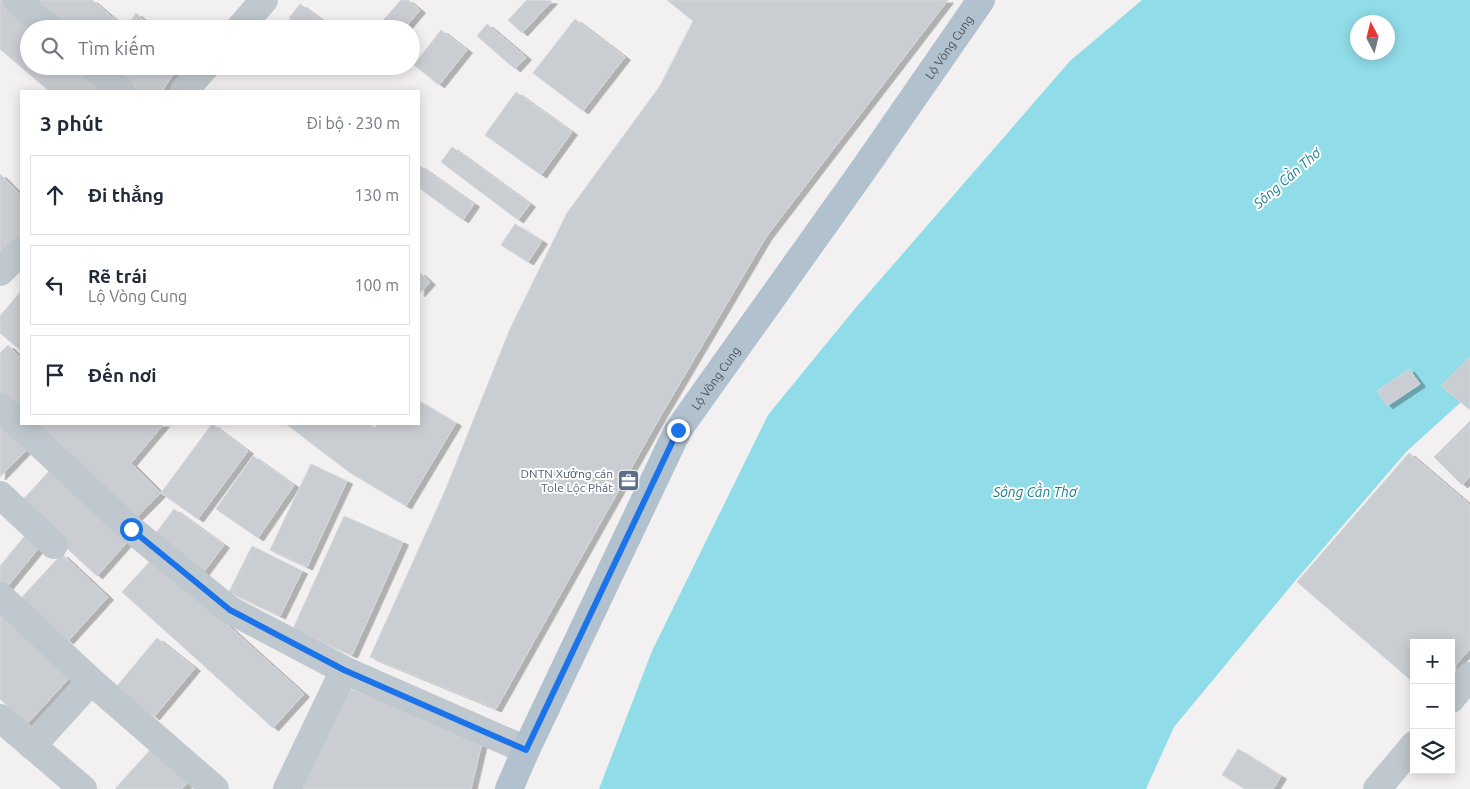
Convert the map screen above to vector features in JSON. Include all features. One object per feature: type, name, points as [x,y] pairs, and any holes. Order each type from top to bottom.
[{"type":"main road","name":"Lộ Vòng Cung","points":[[509,789],[678,430],[866,166],[981,0]]},
{"type":"street","points":[[17,0],[40,20]]},
{"type":"street","points":[[247,20],[264,0]]},
{"type":"street","points":[[102,75],[120,90]]},
{"type":"street","points":[[185,90],[198,75]]},
{"type":"street","points":[[0,407],[131,529],[230,610],[344,670],[526,750]]},
{"type":"street","points":[[0,495],[54,545]]},
{"type":"street","points":[[0,596],[91,682],[215,789]]},
{"type":"street","points":[[287,789],[344,670]]},
{"type":"street","points":[[1455,694],[1470,676]]},
{"type":"street","points":[[32,746],[91,682]]},
{"type":"street","points":[[0,718],[83,789]]},
{"type":"street","points":[[1377,789],[1410,749]]},
{"type":"water","name":"Sông Cần Thơ","points":[[1142,0],[1470,0],[1470,394],[1407,451],[1295,581],[1174,727],[1146,789],[599,789],[652,651],[768,415],[853,311],[1070,61]]},
{"type":"building","points":[[0,0],[12,0],[35,20],[20,20],[20,66],[0,49]]},
{"type":"building","points":[[25,0],[92,0],[115,20],[47,20]]},
{"type":"building","points":[[401,0],[408,0],[420,10],[412,20],[383,20]]},
{"type":"building","points":[[527,0],[552,1],[522,33],[508,20]]},
{"type":"building","points":[[667,0],[948,0],[766,237],[660,417],[496,709],[370,657],[445,491],[510,329],[567,213],[660,86],[693,21]]},
{"type":"building","points":[[300,4],[322,20],[292,20],[289,18]]},
{"type":"building","points":[[136,13],[143,20],[132,20]]},
{"type":"building","points":[[575,19],[625,57],[583,111],[533,73]]},
{"type":"building","points":[[487,24],[526,57],[515,69],[477,36]]},
{"type":"building","points":[[441,30],[467,50],[439,85],[420,70],[420,57]]},
{"type":"building","points":[[30,75],[98,75],[116,90],[48,90]]},
{"type":"building","points":[[110,75],[173,75],[163,90],[127,90]]},
{"type":"building","points":[[516,92],[572,132],[541,175],[485,135]]},
{"type":"building","points":[[452,147],[530,204],[518,220],[441,162]]},
{"type":"building","points":[[420,166],[474,204],[463,220],[420,189]]},
{"type":"building","points":[[0,174],[20,194],[20,248],[9,260],[0,251]]},
{"type":"building","points":[[515,224],[542,241],[528,262],[501,245]]},
{"type":"building","points":[[420,273],[430,282],[420,293]]},
{"type":"building","points":[[20,292],[20,350],[0,333],[0,316]]},
{"type":"building","points":[[8,345],[20,357],[20,419],[0,400],[0,353]]},
{"type":"building","points":[[1470,357],[1470,410],[1441,386]]},
{"type":"building","points":[[1409,369],[1420,384],[1387,406],[1377,391]]},
{"type":"building","points":[[420,402],[456,423],[406,506],[349,472],[287,425],[370,425],[375,428],[377,425],[420,425]]},
{"type":"building","points":[[0,417],[30,446],[0,477]]},
{"type":"building","points":[[1470,421],[1470,477],[1462,485],[1434,457]]},
{"type":"building","points":[[26,425],[163,425],[131,463],[161,493],[130,524]]},
{"type":"building","points":[[211,425],[248,451],[198,519],[161,493]]},
{"type":"building","points":[[1409,453],[1470,505],[1470,649],[1455,666],[1455,639],[1410,639],[1410,680],[1297,582]]},
{"type":"building","points":[[253,456],[294,485],[258,538],[216,509]]},
{"type":"building","points":[[311,464],[347,481],[307,567],[270,550]]},
{"type":"building","points":[[51,469],[129,540],[97,576],[19,504]]},
{"type":"building","points":[[174,509],[224,545],[200,577],[150,541]]},
{"type":"building","points":[[344,516],[403,542],[352,655],[293,629]]},
{"type":"building","points":[[28,532],[42,544],[7,587],[0,581],[0,566]]},
{"type":"building","points":[[252,546],[302,571],[280,616],[229,592]]},
{"type":"building","points":[[62,554],[108,597],[68,641],[21,598]]},
{"type":"building","points":[[153,558],[304,694],[273,728],[122,592]]},
{"type":"building","points":[[0,608],[73,674],[27,724],[0,699]]},
{"type":"building","points":[[157,638],[195,668],[154,717],[117,686]]},
{"type":"building","points":[[342,686],[483,738],[471,789],[294,789]]},
{"type":"building","points":[[151,749],[189,782],[182,789],[115,789]]},
{"type":"building","points":[[1238,749],[1281,776],[1273,789],[1245,789],[1222,775]]},
{"type":"place","name":"DNTN Xưởng cán Tole Lộc Phát","points":[[629,480]]},
{"type":"route","points":[[131,529],[230,610],[344,670],[526,750],[678,430]]}]
